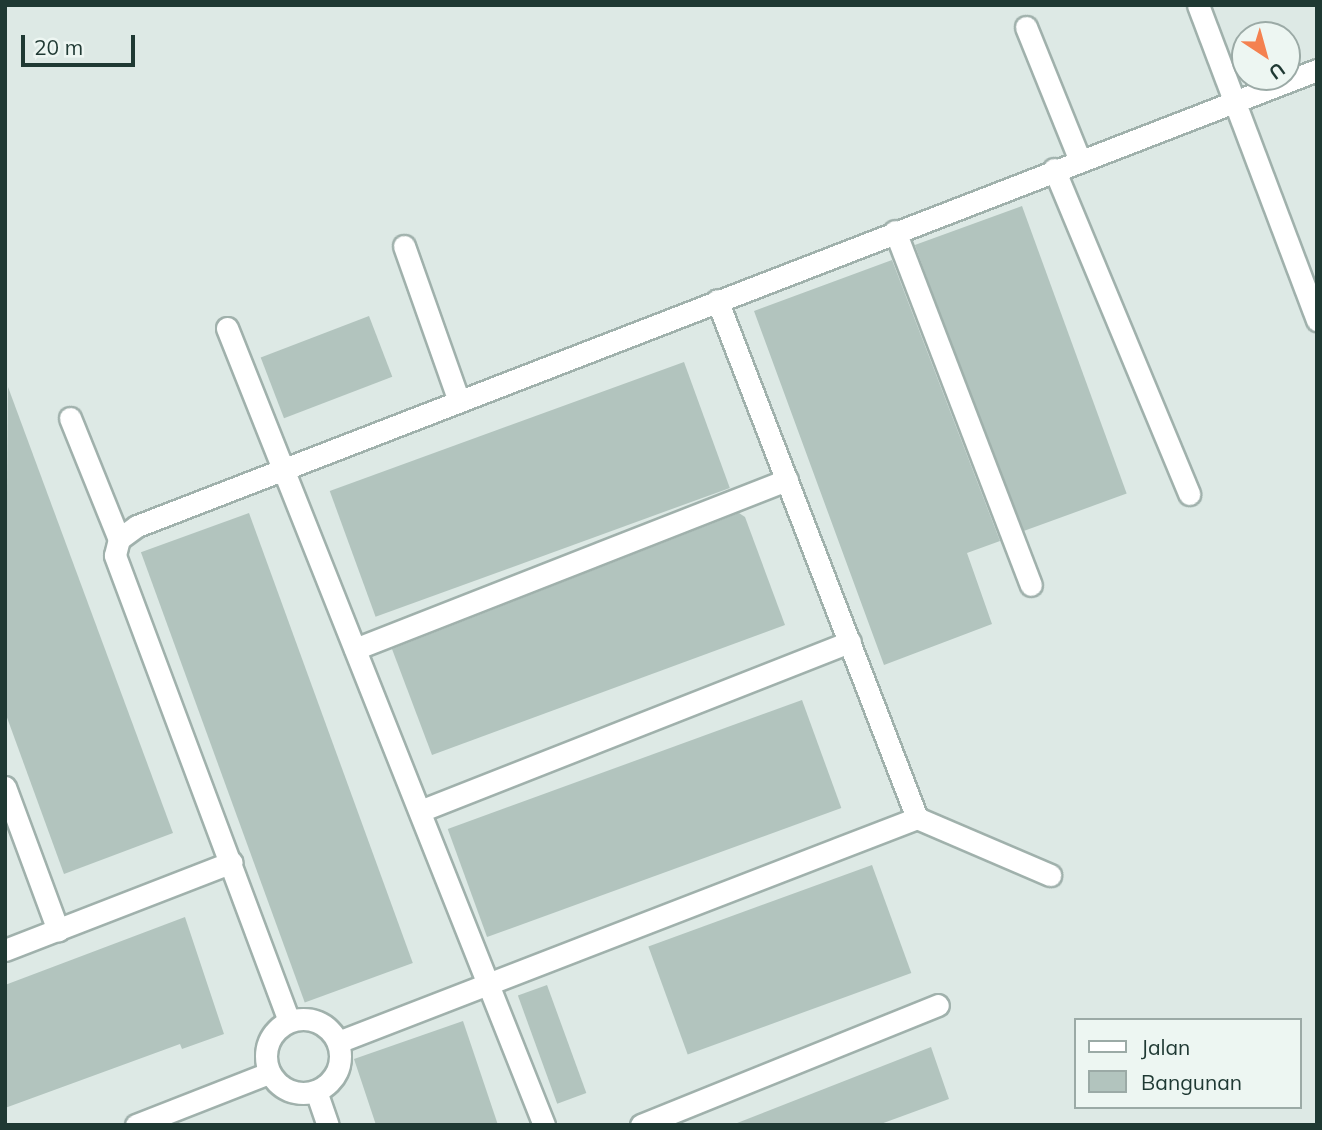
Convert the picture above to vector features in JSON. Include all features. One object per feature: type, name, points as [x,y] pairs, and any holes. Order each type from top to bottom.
[{"type":"street","points":[[1198,5],[1313,296],[1317,320]]},
{"type":"street","points":[[1026,26],[1079,158]]},
{"type":"street","points":[[119,539],[137,526],[1079,158],[1235,98],[1317,70]]},
{"type":"street","points":[[1054,169],[1189,494]]},
{"type":"street","points":[[895,231],[1031,584]]},
{"type":"street","points":[[404,247],[459,401]]},
{"type":"street","points":[[717,300],[918,818]]},
{"type":"street","points":[[228,328],[544,1125]]},
{"type":"street","points":[[70,418],[119,539],[115,555],[232,862],[289,1021]]},
{"type":"street","points":[[355,649],[787,480]]},
{"type":"street","points":[[420,811],[850,642]]},
{"type":"street","points":[[5,788],[58,930]]},
{"type":"street","points":[[338,1042],[918,818],[1050,875]]},
{"type":"street","points":[[5,950],[232,862]]},
{"type":"street","points":[[641,1125],[938,1005]]},
{"type":"street","points":[[289,1021],[318,1022],[338,1042],[337,1071],[316,1091],[288,1091],[269,1073],[268,1042],[289,1021]]},
{"type":"street","points":[[136,1125],[269,1073]]},
{"type":"street","points":[[316,1091],[328,1125]]},
{"type":"building","points":[[1022,206],[1127,494],[1020,533],[915,245]]},
{"type":"building","points":[[892,260],[1000,541],[967,553],[992,624],[884,665],[754,311]]},
{"type":"building","points":[[369,316],[392,377],[284,418],[261,358]]},
{"type":"building","points":[[684,362],[730,488],[376,617],[330,491]]},
{"type":"building","points":[[8,387],[173,833],[64,874],[5,712]]},
{"type":"building","points":[[249,513],[413,963],[305,1002],[141,552]]},
{"type":"building","points":[[739,513],[745,517],[785,625],[432,755],[392,649]]},
{"type":"building","points":[[802,700],[841,808],[487,937],[448,829]]},
{"type":"building","points":[[872,865],[911,973],[688,1054],[648,946]]},
{"type":"building","points":[[185,917],[224,1034],[182,1049],[180,1044],[5,1108],[5,985]]},
{"type":"building","points":[[547,985],[586,1093],[557,1104],[518,996]]},
{"type":"building","points":[[463,1021],[498,1125],[376,1125],[354,1059]]},
{"type":"building","points":[[931,1047],[949,1099],[878,1125],[732,1125]]}]
